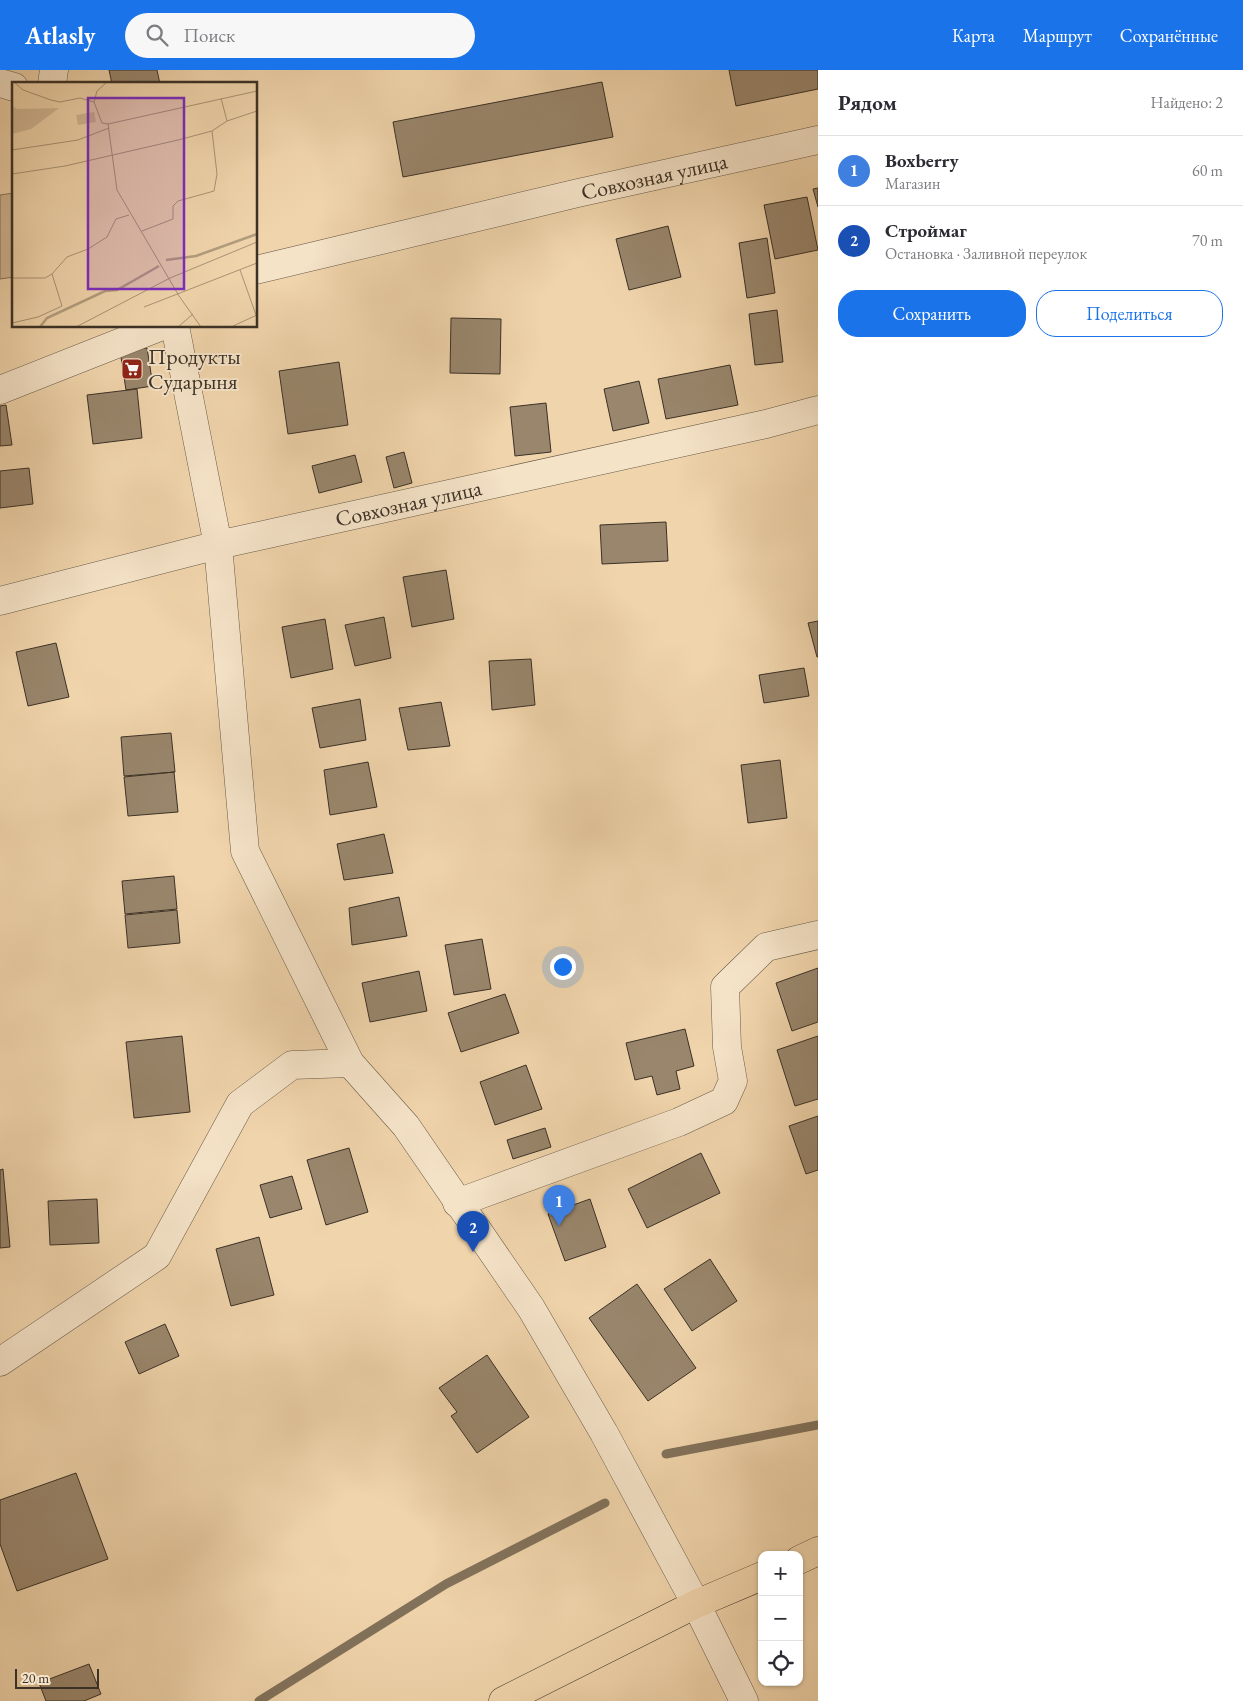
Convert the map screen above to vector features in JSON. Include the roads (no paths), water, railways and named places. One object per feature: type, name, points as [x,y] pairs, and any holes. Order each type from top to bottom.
[{"type":"highway","points":[[803,1558],[818,1551]]},
{"type":"highway","points":[[503,1701],[696,1604],[758,1578]]},
{"type":"street","name":"Совхозная улица","points":[[258,270],[578,193],[818,140]]},
{"type":"street","points":[[0,390],[157,328]]},
{"type":"street","points":[[176,328],[218,545],[245,851],[350,1062],[406,1126],[457,1203],[531,1308],[604,1433],[696,1604],[744,1701]]},
{"type":"street","name":"Совхозная улица","points":[[0,601],[218,545],[766,424],[818,410]]},
{"type":"street","points":[[457,1203],[679,1122],[724,1101],[733,1081],[727,1047],[725,986],[766,947],[818,935]]},
{"type":"street","points":[[0,1362],[157,1256],[240,1104],[292,1065],[350,1062]]},
{"type":"waterway","points":[[666,1454],[818,1425]]},
{"type":"waterway","points":[[259,1701],[446,1584],[605,1503]]},
{"type":"place","name":"Продукты Сударыня","points":[[132,369]]},
{"type":"place","name":"Boxberry","points":[[559,1226]]},
{"type":"place","name":"Строймаг","points":[[473,1252]]}]
